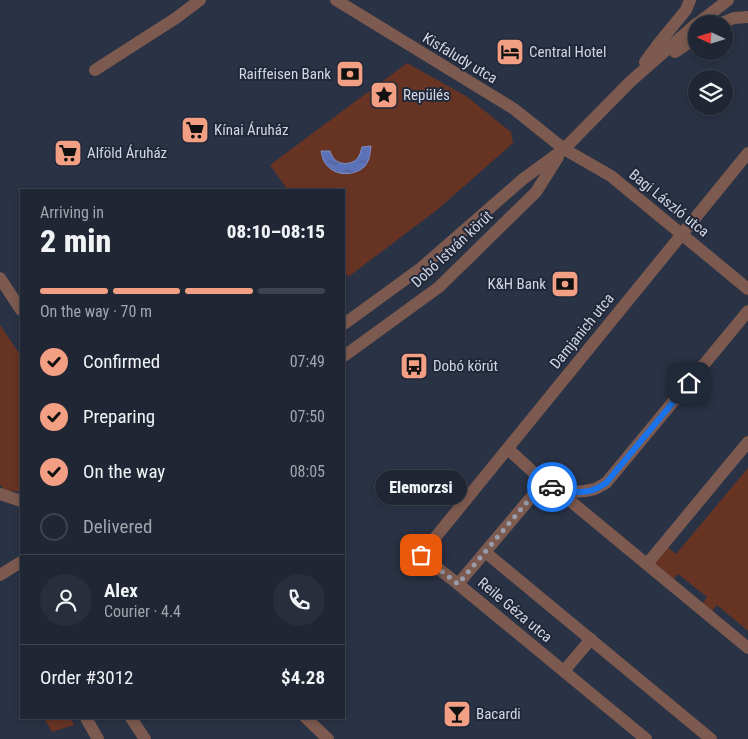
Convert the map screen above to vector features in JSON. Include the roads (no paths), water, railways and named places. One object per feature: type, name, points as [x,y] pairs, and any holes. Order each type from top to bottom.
[{"type":"street","points":[[95,70],[176,18],[200,0]]},
{"type":"street","name":"Kisfaludy utca","points":[[336,0],[514,109],[564,149]]},
{"type":"street","name":"Dobó István körút","points":[[631,81],[686,10],[690,0]]},
{"type":"street","name":"Dobó István körút","points":[[709,15],[728,0]]},
{"type":"street","points":[[733,18],[748,17]]},
{"type":"street","name":"Dobó István körút","points":[[345,323],[421,268],[524,179],[564,149],[631,81],[688,32]]},
{"type":"street","points":[[631,81],[688,43]]},
{"type":"street","name":"Dobó István körút","points":[[345,355],[439,287],[536,192],[564,149]]},
{"type":"street","name":"Bagi László utca","points":[[564,149],[611,176],[748,289]]},
{"type":"street","name":"Damjanich utca","points":[[421,555],[748,153]]},
{"type":"street","points":[[0,278],[20,308]]},
{"type":"street","points":[[550,485],[572,492],[596,489],[606,483],[748,311]]},
{"type":"street","points":[[648,564],[748,442]]},
{"type":"street","points":[[508,449],[748,648]]},
{"type":"street","points":[[458,584],[485,552],[550,485]]},
{"type":"street","points":[[0,494],[20,501]]},
{"type":"street","name":"Reile Géza utca","points":[[485,552],[711,739]]},
{"type":"street","name":"Reile Géza utca","points":[[421,555],[646,739]]},
{"type":"street","points":[[0,575],[20,563]]},
{"type":"street","points":[[564,671],[591,639]]},
{"type":"street","points":[[87,719],[98,739]]},
{"type":"street","points":[[132,719],[145,739]]},
{"type":"street","points":[[307,719],[328,739]]},
{"type":"water","points":[[371,146],[369,159],[365,166],[348,174],[336,172],[326,165],[321,151],[330,151],[336,161],[349,163],[357,159],[362,147]]},
{"type":"place","name":"Central Hotel","points":[[510,52]]},
{"type":"place","name":"Raiffeisen Bank","points":[[350,74]]},
{"type":"place","name":"Repülés","points":[[384,95]]},
{"type":"place","name":"Kínai Áruház","points":[[195,130]]},
{"type":"place","name":"Alföld Áruház","points":[[68,153]]},
{"type":"place","name":"K&H Bank","points":[[565,284]]},
{"type":"place","name":"Dobó körút","points":[[414,366]]},
{"type":"place","name":"Elemorzsi","points":[[421,555]]},
{"type":"place","name":"Bacardi","points":[[457,714]]}]
